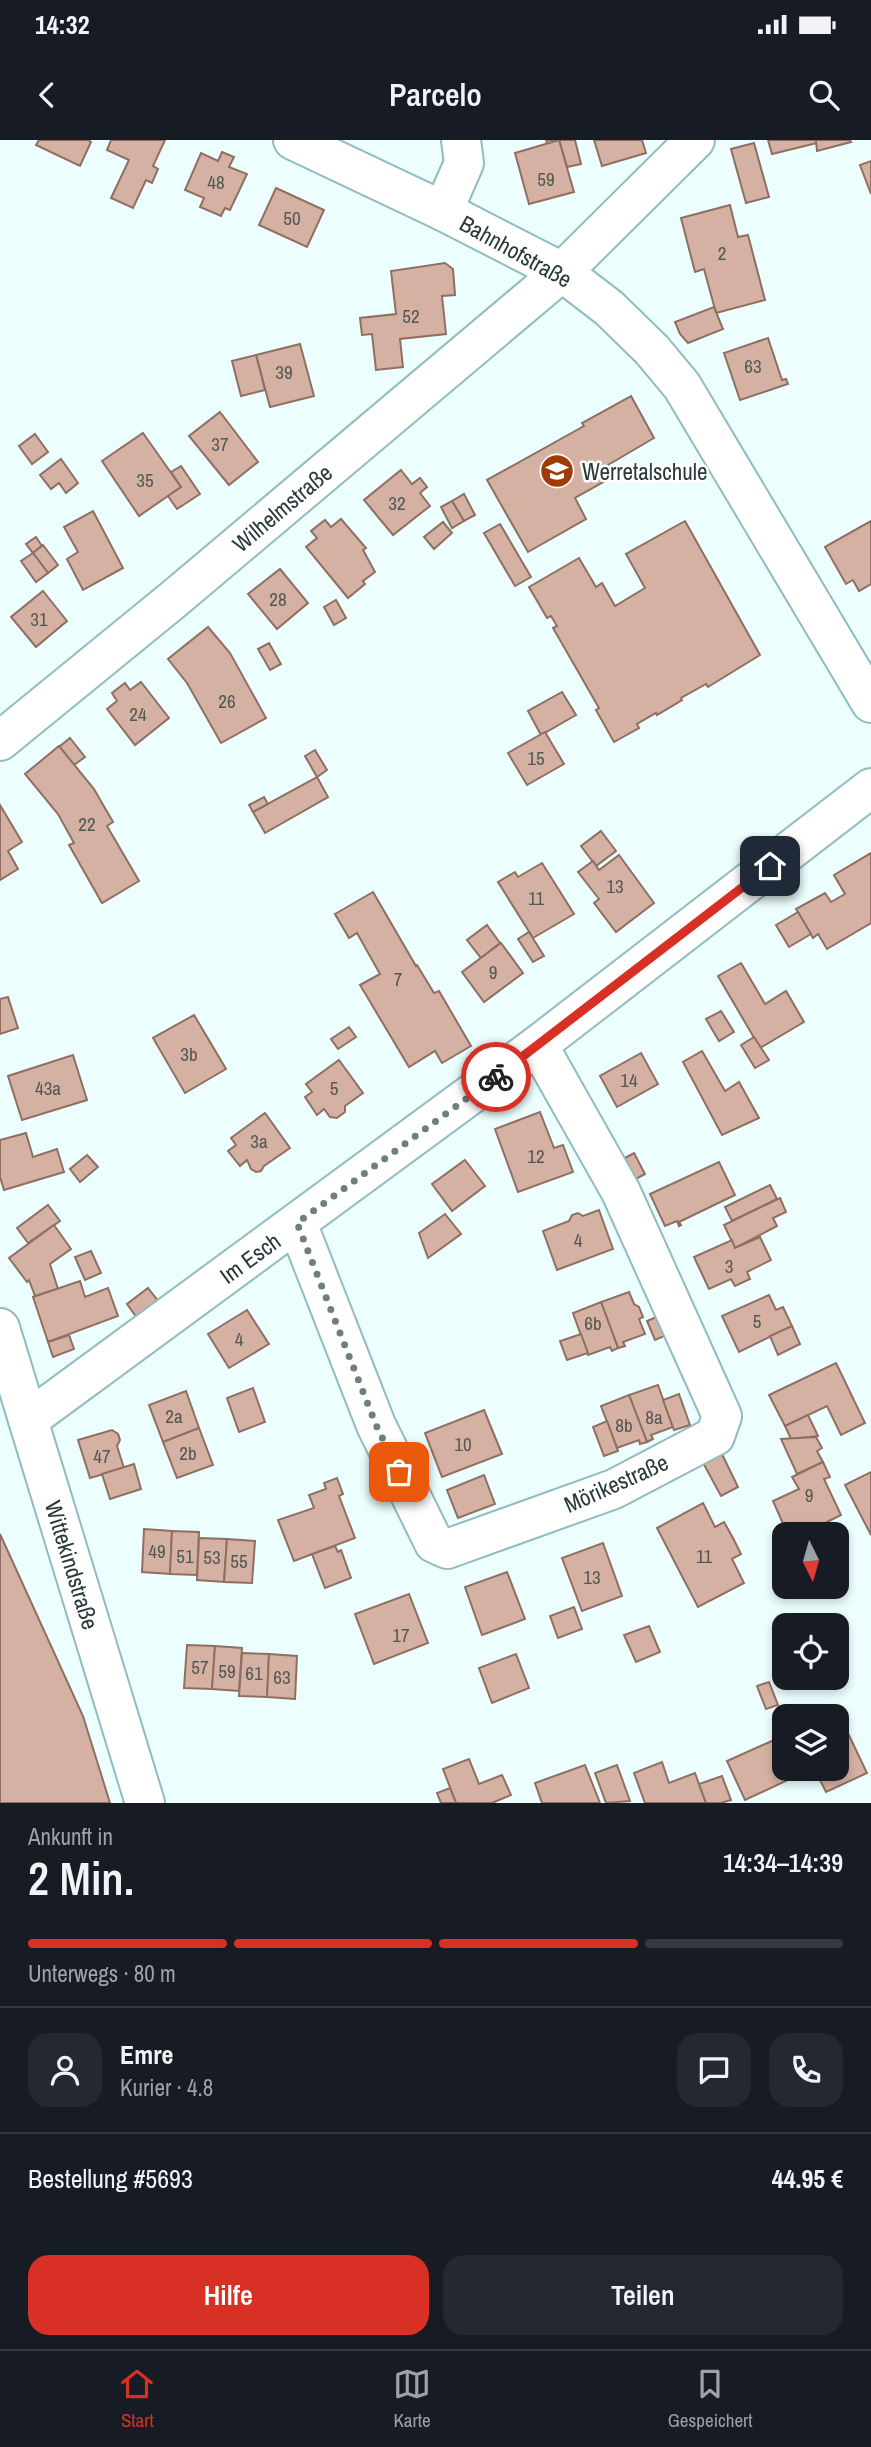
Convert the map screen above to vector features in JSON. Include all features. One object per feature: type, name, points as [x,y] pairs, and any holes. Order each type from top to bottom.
[{"type":"street","name":"Bahnhofstraße","points":[[293,140],[443,211],[562,272],[609,308],[652,350],[682,386],[871,703]]},
{"type":"street","points":[[443,211],[464,163],[461,140]]},
{"type":"street","name":"Wilhelmstraße","points":[[0,741],[185,590],[562,272],[695,140]]},
{"type":"street","name":"Im Esch","points":[[28,1420],[538,1045],[871,788]]},
{"type":"street","name":"Mörikestraße","points":[[297,1223],[376,1425],[434,1543],[447,1549],[614,1489],[715,1436],[722,1416],[621,1192],[538,1045]]},
{"type":"street","name":"Wittekindstraße","points":[[0,1328],[145,1803]]},
{"type":"building","points":[[39,140],[91,142],[80,166],[36,145]]},
{"type":"building","points":[[111,140],[165,140],[153,166],[158,169],[152,183],[146,180],[133,208],[111,198],[129,160],[107,150]]},
{"type":"building","points":[[559,140],[575,140],[581,164],[567,167]]},
{"type":"building","points":[[559,140],[574,192],[529,204],[515,153]]},
{"type":"building","points":[[594,140],[642,140],[646,153],[602,166]]},
{"type":"building","points":[[768,140],[816,140],[817,143],[772,154]]},
{"type":"building","points":[[816,140],[850,140],[851,142],[817,151]]},
{"type":"building","points":[[754,143],[769,197],[746,203],[731,149]]},
{"type":"building","points":[[222,152],[234,157],[229,167],[247,174],[230,210],[225,208],[221,216],[200,207],[204,198],[185,190],[201,153],[218,161]]},
{"type":"building","points":[[871,161],[871,194],[860,165]]},
{"type":"building","points":[[276,188],[324,210],[307,247],[259,225]]},
{"type":"building","points":[[730,205],[738,237],[748,235],[765,300],[716,313],[704,269],[695,272],[681,218]]},
{"type":"building","points":[[445,263],[453,269],[455,295],[442,296],[446,334],[400,339],[403,367],[376,370],[372,334],[362,335],[360,318],[396,314],[391,271]]},
{"type":"building","points":[[714,307],[723,329],[688,343],[675,322]]},
{"type":"building","points":[[768,338],[782,380],[786,379],[788,384],[740,400],[724,353]]},
{"type":"building","points":[[300,344],[314,396],[270,407],[256,355]]},
{"type":"building","points":[[256,355],[265,390],[241,396],[232,361]]},
{"type":"building","name":"Werretalschule","points":[[631,396],[654,438],[608,465],[614,476],[575,498],[586,519],[528,552],[487,480],[584,426],[582,423]]},
{"type":"building","points":[[220,412],[258,462],[229,485],[189,436]]},
{"type":"building","points":[[143,433],[181,487],[139,516],[102,461]]},
{"type":"building","points":[[35,434],[48,452],[32,464],[19,446]]},
{"type":"building","points":[[61,459],[78,483],[66,493],[59,483],[51,489],[40,475]]},
{"type":"building","points":[[181,466],[200,494],[177,509],[168,496],[181,487],[171,472]]},
{"type":"building","points":[[401,470],[412,484],[420,478],[427,487],[420,493],[430,506],[393,535],[364,500]]},
{"type":"building","points":[[464,494],[475,515],[464,521],[452,501]]},
{"type":"building","points":[[452,501],[464,521],[452,528],[441,507]]},
{"type":"building","points":[[93,511],[123,568],[83,590],[67,559],[78,552],[64,527]]},
{"type":"building","points":[[341,519],[366,548],[363,550],[375,572],[348,598],[306,547],[317,538],[311,531],[325,520],[331,527]]},
{"type":"building","points":[[685,521],[760,655],[708,687],[706,684],[657,715],[656,713],[637,724],[639,728],[614,742],[596,710],[599,708],[553,628],[557,626],[551,616],[547,618],[529,587],[579,558],[596,587],[602,583],[615,606],[645,588],[626,554]]},
{"type":"building","points":[[871,521],[871,584],[859,591],[853,580],[846,584],[825,547]]},
{"type":"building","points":[[443,522],[452,533],[434,549],[424,537]]},
{"type":"building","points":[[500,524],[531,577],[515,586],[484,533]]},
{"type":"building","points":[[36,537],[42,546],[33,553],[26,544]]},
{"type":"building","points":[[43,545],[58,565],[48,573],[33,553]]},
{"type":"building","points":[[33,553],[48,573],[36,582],[21,561]]},
{"type":"building","points":[[280,569],[308,603],[277,629],[248,594]]},
{"type":"building","points":[[43,591],[67,621],[36,647],[11,617]]},
{"type":"building","points":[[336,600],[346,618],[334,625],[324,607]]},
{"type":"building","points":[[208,627],[230,653],[266,718],[221,743],[187,683],[168,659]]},
{"type":"building","points":[[269,643],[281,664],[270,670],[258,649]]},
{"type":"building","points":[[141,682],[169,718],[135,745],[107,709],[117,701],[112,693],[125,683],[130,690]]},
{"type":"building","points":[[562,692],[576,715],[541,735],[528,711]]},
{"type":"building","points":[[545,732],[564,764],[527,785],[508,753]]},
{"type":"building","points":[[70,738],[85,757],[74,765],[59,747]]},
{"type":"building","points":[[59,746],[94,789],[113,822],[107,826],[139,881],[102,903],[69,845],[74,843],[58,814],[25,774]]},
{"type":"building","points":[[315,750],[327,770],[317,777],[305,756]]},
{"type":"building","points":[[317,777],[328,797],[265,833],[253,812]]},
{"type":"building","points":[[264,797],[268,804],[253,812],[249,805]]},
{"type":"building","points":[[0,805],[22,842],[8,851],[18,869],[0,880]]},
{"type":"building","points":[[601,831],[616,851],[596,866],[581,846]]},
{"type":"building","points":[[871,853],[871,923],[827,949],[818,934],[813,938],[796,909],[825,893],[831,902],[845,894],[834,875]]},
{"type":"building","points":[[619,855],[654,903],[616,932],[594,903],[599,899],[578,872],[593,861],[599,870]]},
{"type":"building","points":[[542,863],[574,914],[533,938],[498,882],[515,872],[518,877]]},
{"type":"building","points":[[373,892],[416,966],[434,993],[439,991],[471,1046],[442,1063],[435,1051],[409,1067],[360,985],[380,974],[357,933],[349,938],[335,914]]},
{"type":"building","points":[[798,912],[811,934],[789,947],[776,925]]},
{"type":"building","points":[[487,925],[500,943],[481,958],[467,940]]},
{"type":"building","points":[[529,932],[544,956],[533,962],[518,939]]},
{"type":"building","points":[[501,943],[523,973],[484,1002],[462,972]]},
{"type":"building","points":[[741,963],[765,1004],[786,991],[804,1022],[760,1048],[718,976]]},
{"type":"building","points":[[8,997],[18,1028],[0,1034],[0,999]]},
{"type":"building","points":[[721,1011],[734,1032],[719,1041],[706,1019]]},
{"type":"building","points":[[194,1015],[226,1069],[185,1093],[153,1038]]},
{"type":"building","points":[[349,1027],[356,1037],[338,1049],[331,1039]]},
{"type":"building","points":[[754,1037],[769,1060],[755,1068],[741,1045]]},
{"type":"building","points":[[702,1051],[725,1091],[739,1082],[759,1118],[722,1135],[683,1062]]},
{"type":"building","points":[[641,1053],[658,1084],[617,1107],[600,1076]]},
{"type":"building","points":[[73,1055],[87,1100],[22,1120],[8,1076]]},
{"type":"building","points":[[339,1060],[363,1093],[345,1106],[345,1112],[337,1118],[330,1117],[324,1109],[317,1115],[305,1097],[312,1092],[306,1084]]},
{"type":"building","points":[[540,1112],[554,1148],[563,1145],[573,1172],[518,1192],[495,1129]]},
{"type":"building","points":[[265,1113],[290,1148],[256,1172],[251,1169],[247,1160],[240,1166],[228,1151],[236,1145],[231,1138]]},
{"type":"building","points":[[26,1133],[33,1157],[57,1149],[64,1172],[4,1190],[0,1177],[0,1140]]},
{"type":"building","points":[[634,1153],[645,1174],[634,1180],[623,1159]]},
{"type":"building","points":[[87,1155],[98,1167],[80,1182],[70,1169]]},
{"type":"building","points":[[465,1160],[485,1186],[452,1211],[432,1184]]},
{"type":"building","points":[[719,1162],[735,1195],[679,1222],[679,1226],[677,1221],[665,1226],[650,1194]]},
{"type":"building","points":[[770,1185],[777,1199],[732,1221],[725,1207]]},
{"type":"building","points":[[780,1198],[786,1212],[773,1218],[777,1226],[735,1248],[724,1225]]},
{"type":"building","points":[[48,1205],[60,1221],[28,1243],[17,1228]]},
{"type":"building","points":[[599,1210],[613,1249],[557,1270],[543,1231],[569,1221],[572,1215],[578,1213],[583,1216]]},
{"type":"building","points":[[445,1214],[461,1234],[428,1258],[419,1233]]},
{"type":"building","points":[[54,1225],[71,1249],[50,1264],[58,1289],[35,1296],[29,1280],[27,1282],[9,1258]]},
{"type":"building","points":[[760,1237],[771,1260],[747,1272],[750,1279],[735,1286],[731,1279],[709,1289],[694,1257],[732,1240],[735,1248]]},
{"type":"building","points":[[91,1251],[101,1273],[85,1280],[75,1257]]},
{"type":"building","points":[[80,1281],[85,1297],[108,1288],[118,1316],[48,1342],[33,1297]]},
{"type":"building","points":[[148,1288],[159,1302],[137,1318],[127,1304]]},
{"type":"building","points":[[629,1292],[643,1317],[639,1319],[645,1334],[623,1342],[625,1346],[618,1348],[601,1302]]},
{"type":"building","points":[[769,1295],[776,1310],[783,1307],[792,1326],[739,1352],[722,1316]]},
{"type":"building","points":[[601,1302],[618,1348],[612,1351],[610,1347],[588,1355],[573,1313]]},
{"type":"building","points":[[247,1310],[269,1344],[229,1368],[208,1334]]},
{"type":"building","points":[[661,1315],[669,1334],[655,1340],[647,1321]]},
{"type":"building","points":[[792,1326],[800,1344],[778,1355],[770,1336]]},
{"type":"building","points":[[581,1334],[588,1353],[567,1360],[560,1341]]},
{"type":"building","points":[[69,1335],[74,1349],[53,1357],[48,1342]]},
{"type":"building","points":[[836,1363],[865,1423],[841,1435],[827,1406],[785,1426],[769,1395]]},
{"type":"building","points":[[658,1385],[673,1427],[651,1435],[653,1439],[647,1442],[629,1395]]},
{"type":"building","points":[[253,1388],[265,1422],[239,1432],[227,1398]]},
{"type":"building","points":[[186,1391],[199,1428],[163,1442],[149,1405]]},
{"type":"building","points":[[679,1394],[690,1425],[674,1430],[663,1400]]},
{"type":"building","points":[[629,1395],[647,1442],[640,1444],[639,1440],[617,1448],[601,1406]]},
{"type":"building","points":[[484,1410],[502,1454],[442,1477],[425,1433]]},
{"type":"building","points":[[808,1415],[818,1436],[791,1439],[785,1426]]},
{"type":"building","points":[[607,1421],[618,1451],[604,1456],[593,1427]]},
{"type":"building","points":[[199,1428],[213,1465],[177,1478],[163,1442]]},
{"type":"building","points":[[112,1430],[118,1434],[120,1440],[117,1446],[124,1468],[90,1478],[78,1440]]},
{"type":"building","points":[[816,1437],[822,1448],[817,1451],[823,1462],[797,1474],[781,1439]]},
{"type":"building","points":[[720,1450],[738,1487],[721,1496],[701,1459]]},
{"type":"building","points":[[823,1462],[830,1477],[824,1479],[841,1515],[827,1522],[782,1522],[773,1501],[799,1489],[792,1477]]},
{"type":"building","points":[[134,1464],[141,1489],[110,1499],[102,1474]]},
{"type":"building","points":[[871,1472],[871,1535],[845,1485]]},
{"type":"building","points":[[484,1475],[495,1504],[458,1518],[447,1490]]},
{"type":"building","points":[[337,1478],[343,1494],[339,1496],[355,1538],[294,1561],[278,1520],[314,1508],[309,1495],[326,1489],[324,1483]]},
{"type":"building","points":[[703,1503],[715,1527],[724,1522],[733,1538],[741,1554],[732,1559],[744,1583],[698,1607],[657,1528]]},
{"type":"building","points":[[144,1529],[172,1531],[170,1574],[142,1572]]},
{"type":"building","points":[[172,1531],[199,1532],[197,1575],[170,1574]]},
{"type":"building","points":[[0,1534],[83,1716],[110,1803],[0,1803]]},
{"type":"building","points":[[199,1538],[227,1539],[224,1582],[197,1580]]},
{"type":"building","points":[[227,1539],[255,1541],[252,1583],[224,1582]]},
{"type":"building","points":[[603,1543],[622,1596],[582,1611],[562,1558]]},
{"type":"building","points":[[335,1546],[338,1552],[341,1550],[351,1578],[325,1588],[312,1554]]},
{"type":"building","points":[[507,1572],[525,1619],[482,1635],[465,1587]]},
{"type":"building","points":[[409,1594],[428,1643],[374,1664],[355,1614]]},
{"type":"building","points":[[574,1607],[582,1629],[558,1638],[550,1616]]},
{"type":"building","points":[[649,1626],[660,1652],[636,1662],[624,1635]]},
{"type":"building","points":[[187,1645],[215,1646],[212,1689],[184,1688]]},
{"type":"building","points":[[215,1646],[242,1648],[239,1691],[212,1689]]},
{"type":"building","points":[[242,1653],[269,1654],[267,1697],[239,1696]]},
{"type":"building","points":[[269,1654],[297,1656],[295,1699],[267,1697]]},
{"type":"building","points":[[516,1654],[529,1688],[492,1703],[479,1668]]},
{"type":"building","points":[[769,1682],[778,1704],[772,1704],[772,1707],[766,1709],[757,1686]]},
{"type":"building","points":[[849,1735],[867,1773],[826,1792],[820,1781],[849,1781]]},
{"type":"building","points":[[772,1741],[772,1781],[786,1781],[745,1800],[727,1761]]},
{"type":"building","points":[[469,1759],[479,1784],[502,1775],[511,1795],[492,1803],[456,1803],[443,1769]]},
{"type":"building","points":[[662,1762],[669,1783],[695,1773],[706,1803],[645,1803],[634,1773]]},
{"type":"building","points":[[585,1765],[600,1803],[542,1803],[535,1783]]},
{"type":"building","points":[[617,1765],[630,1801],[606,1803],[595,1773]]},
{"type":"building","points":[[722,1776],[731,1800],[706,1803],[699,1784]]},
{"type":"building","points":[[450,1788],[456,1803],[441,1803],[437,1793]]},
{"type":"way so far","points":[[399,1472],[376,1425],[297,1223],[496,1077]]},
{"type":"place","name":"Werretalschule","points":[[557,471]]},
{"type":"route","points":[[496,1077],[770,866]]}]
